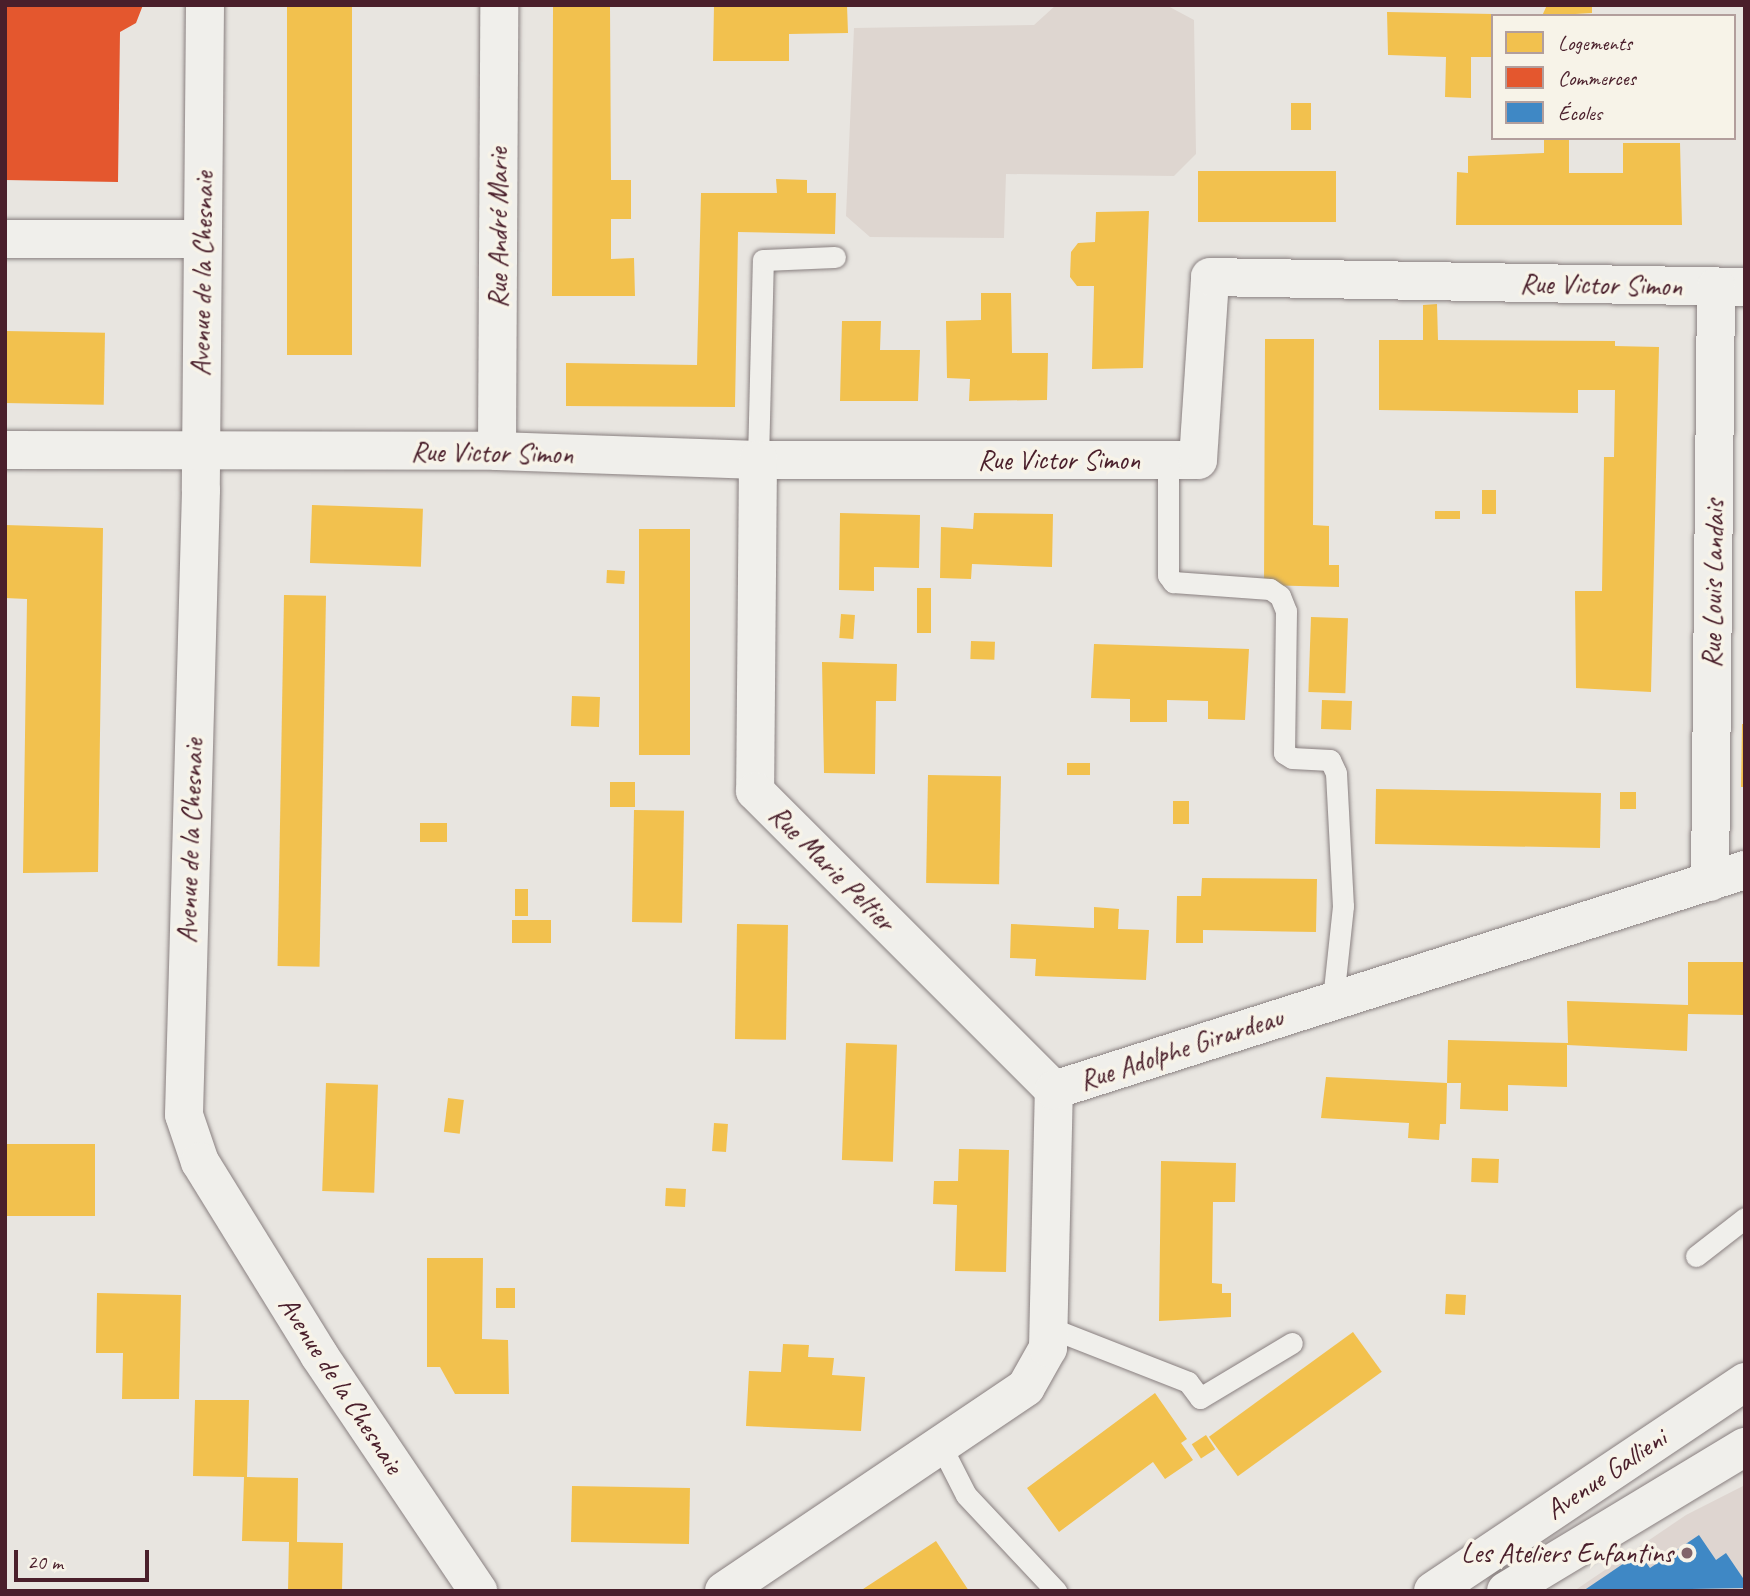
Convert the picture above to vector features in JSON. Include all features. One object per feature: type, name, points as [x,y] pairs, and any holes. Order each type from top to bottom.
[{"type":"street","name":"Avenue de la Chesnaie","points":[[205,5],[200,239],[201,452],[184,1115],[200,1162],[319,1355],[478,1591]]},
{"type":"street","name":"Rue André Marie","points":[[496,451],[499,5]]},
{"type":"street","points":[[5,239],[200,239]]},
{"type":"street","name":"Rue Victor Simon","points":[[5,450],[496,451],[758,460],[1198,460],[1210,277],[1730,287]]},
{"type":"street","name":"Rue Louis Landais","points":[[1727,876],[1730,287]]},
{"type":"street","name":"Rue Marie Peltier","points":[[758,460],[755,791],[1054,1090]]},
{"type":"street","name":"Rue Adolphe Girardeau","points":[[724,1591],[1026,1387],[1048,1348],[1054,1090],[1727,876]]},
{"type":"street","name":"Avenue Gallieni","points":[[1433,1591],[1745,1382]]},
{"type":"street","name":"Avenue Gallieni","points":[[1506,1591],[1745,1447]]},
{"type":"lane","points":[[758,460],[763,260],[835,257]]},
{"type":"lane","points":[[1168,460],[1168,575],[1173,582],[1270,589],[1280,596],[1286,611],[1284,752],[1292,758],[1330,760],[1336,773],[1343,906],[1333,1000]]},
{"type":"lane","points":[[1696,1256],[1745,1217]]},
{"type":"lane","points":[[1048,1327],[1188,1381],[1200,1398],[1293,1343]]},
{"type":"lane","points":[[940,1444],[966,1495],[1056,1591]]},
{"type":"shaded area","points":[[1056,5],[1166,5],[1194,20],[1196,154],[1174,176],[1006,174],[1004,238],[870,237],[846,216],[854,28],[1034,25]]},
{"type":"shaded area","name":"Les Ateliers Enfantins","points":[[1745,1485],[1745,1591],[1574,1591],[1686,1515]]},
{"type":"building: Logements","points":[[287,5],[352,5],[352,355],[287,355]]},
{"type":"building: Logements","points":[[553,5],[610,5],[611,180],[631,180],[631,219],[611,219],[611,259],[634,258],[635,296],[552,296]]},
{"type":"building: Logements","points":[[714,5],[847,5],[848,33],[789,34],[789,61],[713,61]]},
{"type":"building: Logements","points":[[1547,5],[1592,5],[1592,13],[1543,14]]},
{"type":"building: Logements","points":[[1387,12],[1493,14],[1491,57],[1471,57],[1471,98],[1445,97],[1446,57],[1388,55]]},
{"type":"building: Logements","points":[[1291,103],[1311,103],[1311,130],[1291,130]]},
{"type":"building: Logements","points":[[1544,140],[1569,140],[1569,173],[1623,173],[1623,143],[1680,143],[1682,225],[1456,225],[1457,172],[1468,173],[1468,156],[1544,153]]},
{"type":"building: Logements","points":[[1198,171],[1336,171],[1336,222],[1198,222]]},
{"type":"building: Logements","points":[[776,179],[807,180],[807,193],[836,193],[835,234],[738,232],[735,407],[566,406],[566,363],[697,365],[701,193],[777,193]]},
{"type":"building: Logements","points":[[1149,211],[1143,368],[1092,369],[1094,286],[1077,286],[1070,277],[1071,252],[1078,243],[1095,242],[1096,212]]},
{"type":"building: Logements","points":[[981,293],[1011,293],[1012,353],[1048,353],[1047,400],[969,401],[970,379],[947,378],[946,321],[981,320]]},
{"type":"building: Logements","points":[[1437,304],[1438,340],[1615,341],[1615,346],[1659,347],[1651,692],[1576,688],[1575,591],[1602,591],[1604,457],[1614,457],[1615,390],[1578,390],[1578,413],[1379,410],[1379,340],[1423,340],[1423,305]]},
{"type":"building: Logements","points":[[842,321],[881,321],[880,350],[920,350],[918,401],[840,401]]},
{"type":"building: Logements","points":[[5,331],[105,333],[104,405],[5,403]]},
{"type":"building: Logements","points":[[1265,339],[1314,339],[1313,525],[1329,526],[1329,565],[1339,565],[1339,587],[1264,585]]},
{"type":"building: Logements","points":[[1482,490],[1496,490],[1496,514],[1482,514]]},
{"type":"building: Logements","points":[[312,505],[423,509],[421,567],[310,563]]},
{"type":"building: Logements","points":[[1435,511],[1460,511],[1460,519],[1435,519]]},
{"type":"building: Logements","points":[[840,513],[920,515],[919,568],[874,567],[874,591],[839,590]]},
{"type":"building: Logements","points":[[974,513],[1053,514],[1052,567],[972,564],[971,579],[940,578],[941,527],[973,529]]},
{"type":"building: Logements","points":[[5,525],[103,528],[98,872],[23,873],[27,599],[5,598]]},
{"type":"building: Logements","points":[[639,529],[690,529],[690,755],[639,755]]},
{"type":"building: Logements","points":[[607,570],[625,571],[624,584],[606,583]]},
{"type":"building: Logements","points":[[917,588],[931,588],[931,633],[917,633]]},
{"type":"building: Logements","points":[[284,595],[326,596],[320,967],[278,966]]},
{"type":"building: Logements","points":[[841,614],[855,615],[853,639],[839,638]]},
{"type":"building: Logements","points":[[1311,617],[1348,618],[1345,693],[1308,692]]},
{"type":"building: Logements","points":[[971,641],[995,642],[994,660],[970,659]]},
{"type":"building: Logements","points":[[1094,644],[1249,649],[1245,720],[1208,719],[1208,701],[1167,700],[1167,722],[1130,722],[1130,699],[1091,698]]},
{"type":"building: Logements","points":[[822,662],[897,664],[896,701],[876,701],[875,774],[824,773]]},
{"type":"building: Logements","points":[[572,696],[600,697],[599,727],[571,726]]},
{"type":"building: Logements","points":[[1322,700],[1352,701],[1351,730],[1321,729]]},
{"type":"building: Logements","points":[[1742,724],[1745,724],[1745,787],[1741,787]]},
{"type":"building: Logements","points":[[1067,763],[1090,763],[1090,775],[1067,775]]},
{"type":"building: Logements","points":[[928,775],[1001,776],[999,884],[926,883]]},
{"type":"building: Logements","points":[[610,782],[635,782],[635,807],[610,807]]},
{"type":"building: Logements","points":[[1376,789],[1601,793],[1600,848],[1375,844]]},
{"type":"building: Logements","points":[[1620,792],[1636,792],[1636,809],[1620,809]]},
{"type":"building: Logements","points":[[1173,801],[1189,801],[1189,824],[1173,824]]},
{"type":"building: Logements","points":[[634,810],[684,811],[682,923],[632,922]]},
{"type":"building: Logements","points":[[420,823],[447,823],[447,842],[420,842]]},
{"type":"building: Logements","points":[[1202,878],[1317,879],[1316,932],[1203,930],[1203,943],[1176,943],[1177,896],[1201,896]]},
{"type":"building: Logements","points":[[515,889],[528,889],[528,916],[515,916]]},
{"type":"building: Logements","points":[[1094,907],[1119,909],[1118,929],[1149,930],[1146,980],[1035,976],[1036,959],[1010,958],[1011,924],[1094,928]]},
{"type":"building: Logements","points":[[512,920],[551,920],[551,943],[512,943]]},
{"type":"building: Logements","points":[[737,924],[788,925],[786,1040],[735,1039]]},
{"type":"building: Logements","points":[[1688,962],[1745,962],[1745,1015],[1688,1014],[1687,1051],[1567,1045],[1567,1087],[1508,1085],[1508,1111],[1460,1109],[1461,1083],[1447,1083],[1448,1040],[1568,1043],[1567,1001],[1688,1005]]},
{"type":"building: Logements","points":[[846,1043],[897,1045],[893,1162],[842,1160]]},
{"type":"building: Logements","points":[[1326,1077],[1447,1083],[1446,1124],[1440,1124],[1439,1140],[1408,1138],[1409,1123],[1321,1118]]},
{"type":"building: Logements","points":[[326,1083],[378,1085],[374,1193],[322,1191]]},
{"type":"building: Logements","points":[[448,1098],[464,1100],[460,1134],[444,1132]]},
{"type":"building: Logements","points":[[714,1123],[728,1124],[726,1152],[712,1151]]},
{"type":"building: Logements","points":[[5,1144],[95,1144],[95,1216],[5,1216]]},
{"type":"building: Logements","points":[[959,1149],[1009,1150],[1006,1272],[955,1271],[957,1205],[933,1204],[934,1181],[958,1181]]},
{"type":"building: Logements","points":[[1472,1158],[1499,1159],[1498,1183],[1471,1182]]},
{"type":"building: Logements","points":[[1161,1161],[1236,1163],[1235,1202],[1213,1202],[1212,1283],[1222,1284],[1222,1293],[1231,1293],[1231,1317],[1159,1321]]},
{"type":"building: Logements","points":[[666,1188],[686,1189],[685,1207],[665,1206]]},
{"type":"building: Logements","points":[[427,1258],[483,1258],[482,1339],[508,1340],[509,1394],[455,1394],[440,1367],[427,1367]]},
{"type":"building: Logements","points":[[496,1288],[515,1288],[515,1308],[496,1308]]},
{"type":"building: Logements","points":[[97,1293],[181,1295],[179,1399],[122,1399],[123,1353],[96,1353]]},
{"type":"building: Logements","points":[[1446,1294],[1466,1295],[1465,1315],[1445,1314]]},
{"type":"building: Logements","points":[[1353,1332],[1382,1372],[1238,1476],[1209,1437]]},
{"type":"building: Logements","points":[[783,1344],[809,1345],[808,1357],[834,1358],[832,1375],[865,1377],[861,1431],[746,1426],[749,1371],[781,1372]]},
{"type":"building: Logements","points":[[1155,1393],[1187,1439],[1181,1443],[1193,1460],[1165,1479],[1153,1462],[1059,1532],[1027,1488]]},
{"type":"building: Logements","points":[[195,1400],[249,1400],[247,1477],[298,1478],[297,1542],[343,1543],[342,1591],[288,1591],[289,1542],[242,1541],[244,1477],[193,1476]]},
{"type":"building: Logements","points":[[1206,1435],[1215,1449],[1201,1459],[1192,1444]]},
{"type":"building: Logements","points":[[572,1486],[690,1488],[689,1544],[571,1542]]},
{"type":"building: Logements","points":[[936,1541],[969,1591],[860,1591],[886,1574]]},
{"type":"building: Commerces","points":[[5,5],[143,5],[136,23],[120,32],[118,182],[5,180]]},
{"type":"building: Écoles","points":[[1699,1535],[1716,1560],[1726,1553],[1745,1581],[1745,1588],[1583,1591],[1639,1553],[1650,1568]]},
{"type":"place","name":"Les Ateliers Enfantins","points":[[1687,1553]]}]
